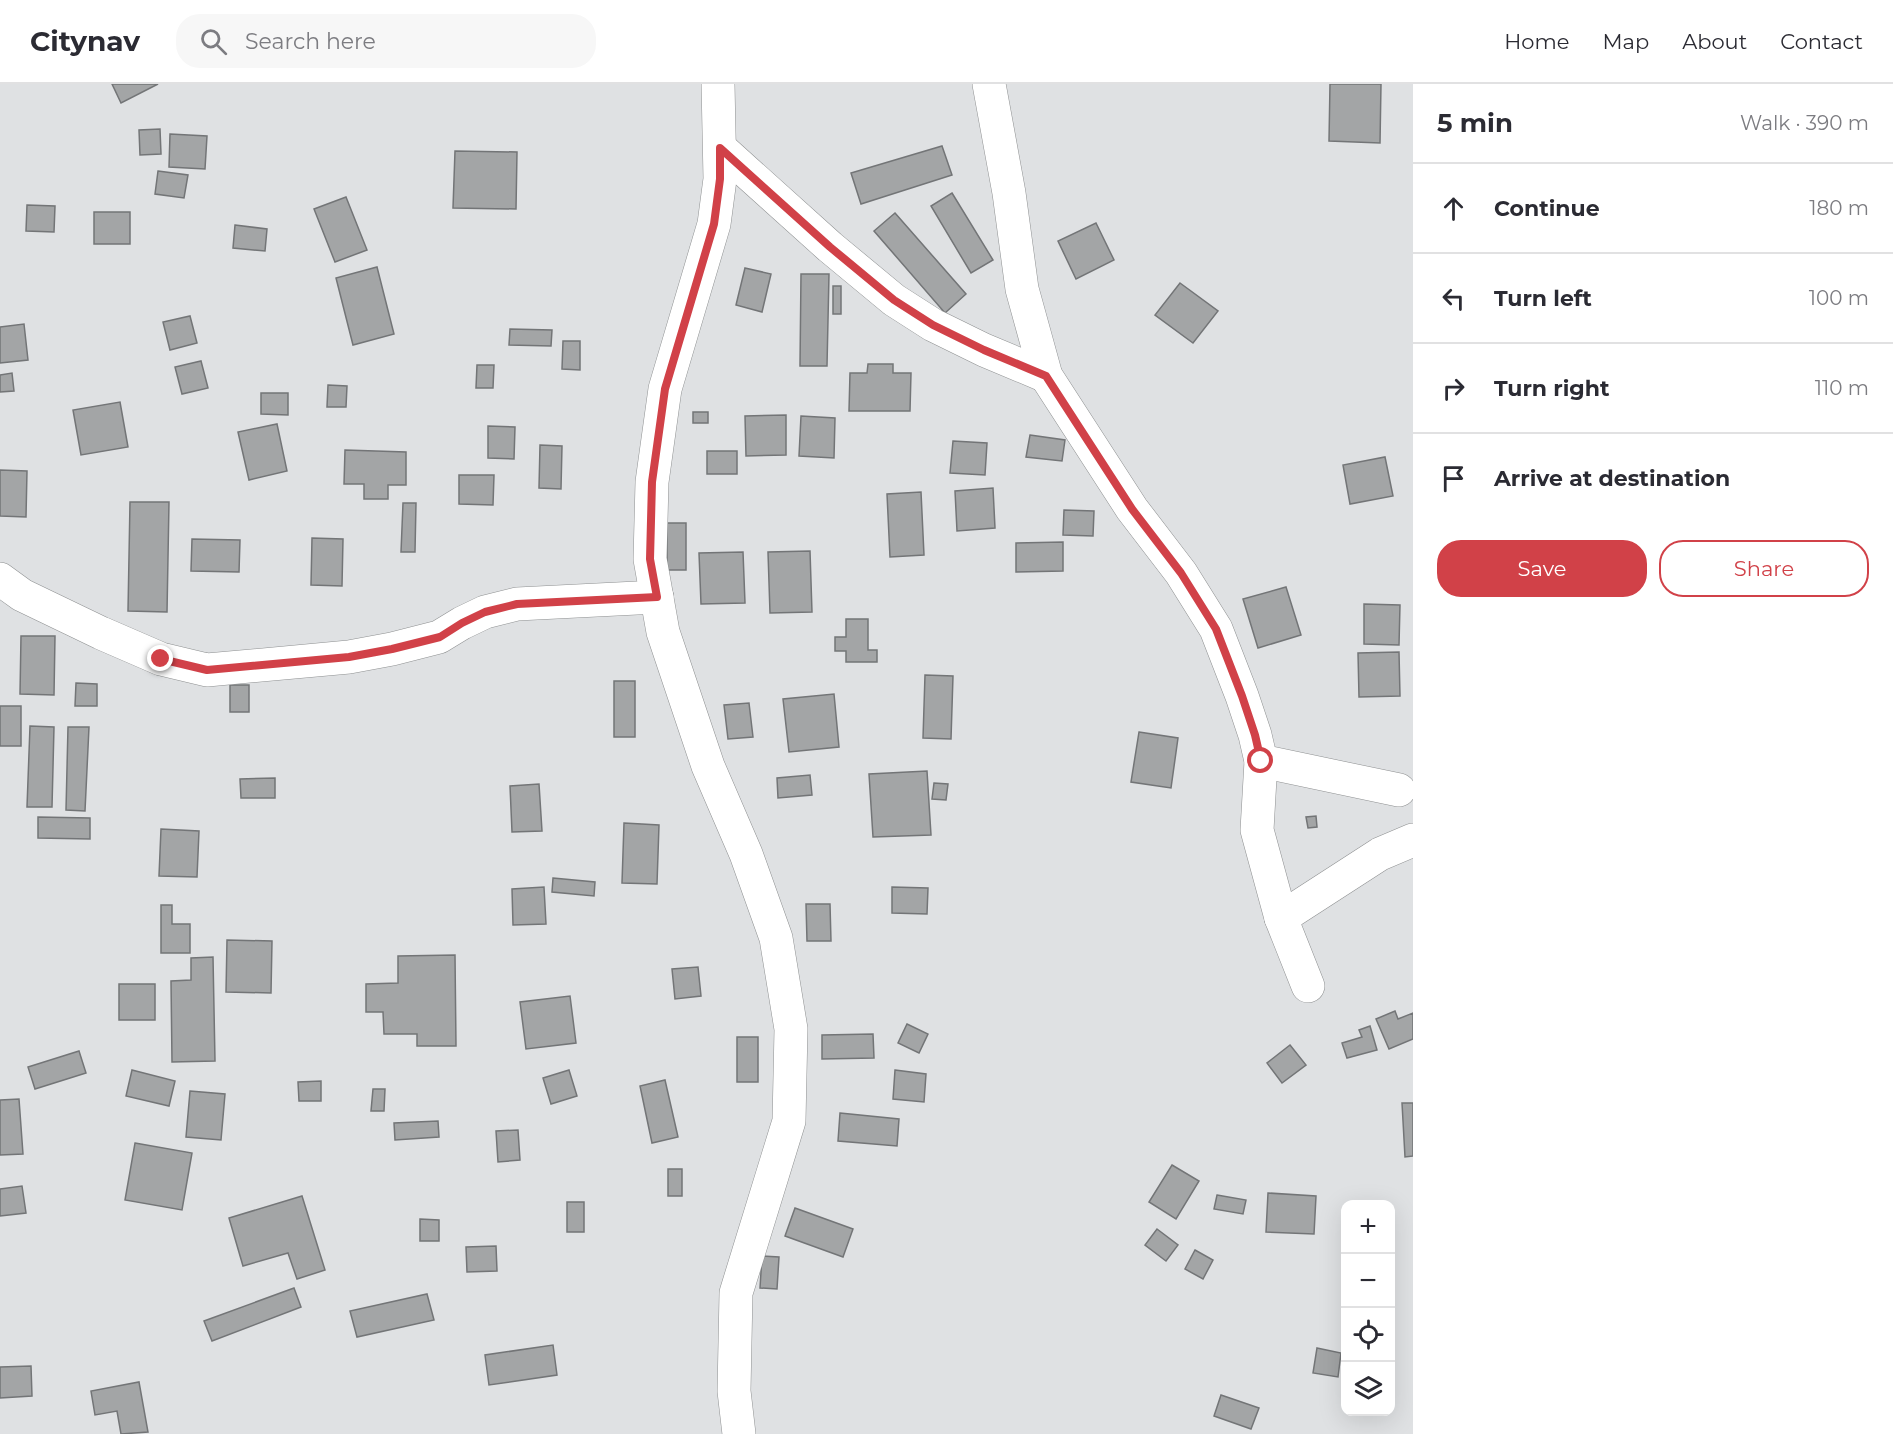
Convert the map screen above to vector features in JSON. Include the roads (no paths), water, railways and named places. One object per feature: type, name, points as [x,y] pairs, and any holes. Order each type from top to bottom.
[{"type":"street","points":[[718,84],[720,179],[714,224],[665,389],[652,482],[650,559],[663,632],[708,766],[746,854],[776,938],[791,1029],[789,1121],[736,1293],[735,1391],[740,1434]]},
{"type":"street","points":[[989,84],[1009,193],[1022,288],[1046,376],[1132,509],[1181,573],[1216,629],[1255,735],[1261,761],[1257,830],[1281,918],[1308,986]]},
{"type":"street","points":[[720,148],[830,247],[894,300],[933,325],[984,350],[1046,376]]},
{"type":"street","points":[[0,579],[22,595],[101,633],[161,659],[207,670],[349,657],[392,649],[440,637],[485,612],[517,604],[657,597]]},
{"type":"street","points":[[1261,761],[1400,790]]},
{"type":"street","points":[[1281,918],[1380,854],[1413,840]]}]
